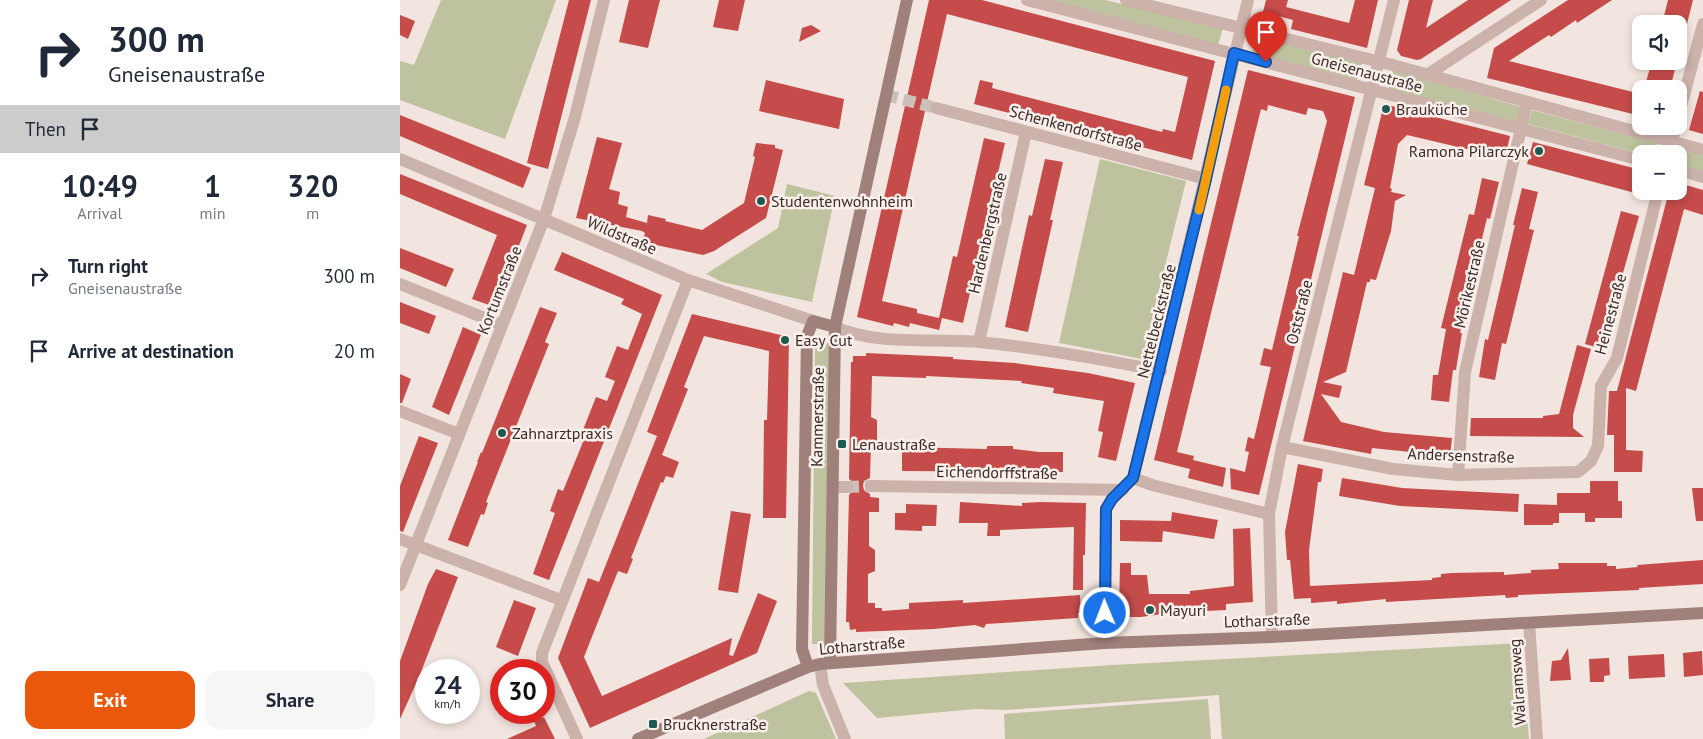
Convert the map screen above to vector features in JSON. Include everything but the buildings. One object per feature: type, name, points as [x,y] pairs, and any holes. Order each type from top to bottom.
[{"type":"street","name":"Kortumstraße","points":[[400,585],[544,219],[575,117],[604,0]]},
{"type":"street","name":"Kammerstraße","points":[[845,739],[823,685],[819,664],[832,487],[836,327],[907,0]]},
{"type":"street","name":"Gneisenaustraße","points":[[1027,0],[1632,158]]},
{"type":"street","name":"Gneisenaustraße","points":[[1126,0],[1427,74],[1527,102],[1661,145]]},
{"type":"street","name":"Nettelbeckstraße","points":[[1105,643],[1104,561],[1106,509],[1112,499],[1133,478],[1248,0]]},
{"type":"street","name":"Oststraße","points":[[1272,637],[1270,514],[1282,447],[1394,0]]},
{"type":"street","points":[[1427,74],[1541,0]]},
{"type":"street","points":[[1687,84],[1703,24]]},
{"type":"street","name":"Mörikestraße","points":[[1458,475],[1465,372],[1527,102]]},
{"type":"street","name":"Schenkendorfstraße","points":[[936,108],[1206,179]]},
{"type":"street","name":"Hardenbergstraße","points":[[979,342],[1026,132]]},
{"type":"street","name":"Gneisenaustraße","points":[[1687,149],[1703,150]]},
{"type":"street","name":"Wildstraße","points":[[400,158],[688,280],[836,327]]},
{"type":"street","points":[[1687,172],[1703,177]]},
{"type":"street","name":"Heinestraße","points":[[1598,446],[1602,386],[1617,358],[1656,200]]},
{"type":"street","points":[[577,739],[542,662],[542,653],[688,280]]},
{"type":"street","points":[[400,284],[502,325]]},
{"type":"street","name":"Kammerstraße","points":[[813,321],[807,336],[802,650],[819,664]]},
{"type":"street","points":[[836,327],[862,336],[979,342],[1065,353],[1160,371]]},
{"type":"street","points":[[400,411],[459,434]]},
{"type":"street","name":"Andersenstraße","points":[[1282,447],[1393,469],[1458,475],[1578,472],[1590,461],[1598,446]]},
{"type":"street","points":[[1133,478],[1152,485],[1270,514]]},
{"type":"street","points":[[832,487],[847,486]]},
{"type":"street","name":"Eichendorffstraße","points":[[871,486],[1123,490]]},
{"type":"street","points":[[400,539],[562,600]]},
{"type":"street","name":"Lotharstraße","points":[[638,739],[819,664],[1105,643],[1272,637],[1703,613]]},
{"type":"street","name":"Walramsweg","points":[[1529,623],[1537,739]]},
{"type":"green space","points":[[441,0],[556,0],[505,139],[400,100],[400,61],[414,65]]},
{"type":"green space","points":[[1046,0],[1105,0],[1223,28],[1218,45]]},
{"type":"green space","points":[[1256,36],[1362,63],[1357,80],[1252,53]]},
{"type":"green space","points":[[1393,70],[1521,107],[1517,122],[1388,89]]},
{"type":"green space","points":[[1532,110],[1657,143],[1656,145],[1632,145],[1632,151],[1528,124]]},
{"type":"green space","points":[[1687,152],[1703,156],[1703,172],[1687,167]]},
{"type":"green space","points":[[1100,159],[1186,181],[1142,359],[1059,343]]},
{"type":"green space","points":[[787,184],[835,196],[812,302],[722,282],[706,274],[778,228]]},
{"type":"green space","points":[[815,342],[829,343],[826,644],[812,644]]},
{"type":"green space","points":[[1521,643],[1529,739],[1222,739],[1219,695],[1005,710],[975,709],[877,718],[843,683],[1112,665]]},
{"type":"green space","points":[[809,691],[816,693],[836,739],[704,739]]},
{"type":"green space","points":[[1208,699],[1211,739],[1005,739],[1004,714]]},
{"type":"tunnel","points":[[886,95],[936,108]]},
{"type":"tunnel","points":[[847,487],[871,486]]},
{"type":"slow traffic","points":[[1199,210],[1226,90]]},
{"type":"place","name":"Brauküche","points":[[1386,109]]},
{"type":"place","name":"Ramona Pilarczyk","points":[[1539,151]]},
{"type":"place","name":"Studentenwohnheim","points":[[761,201]]},
{"type":"place","name":"Easy Cut","points":[[785,340]]},
{"type":"place","name":"Zahnarztpraxis","points":[[502,433]]},
{"type":"place","name":"Lenaustraße","points":[[842,444]]},
{"type":"place","name":"Mayuri","points":[[1150,610]]},
{"type":"place","name":"Brucknerstraße","points":[[653,724]]},
{"type":"route","points":[[1105,613],[1106,509],[1112,499],[1133,478],[1206,179],[1234,53],[1266,62]]}]
